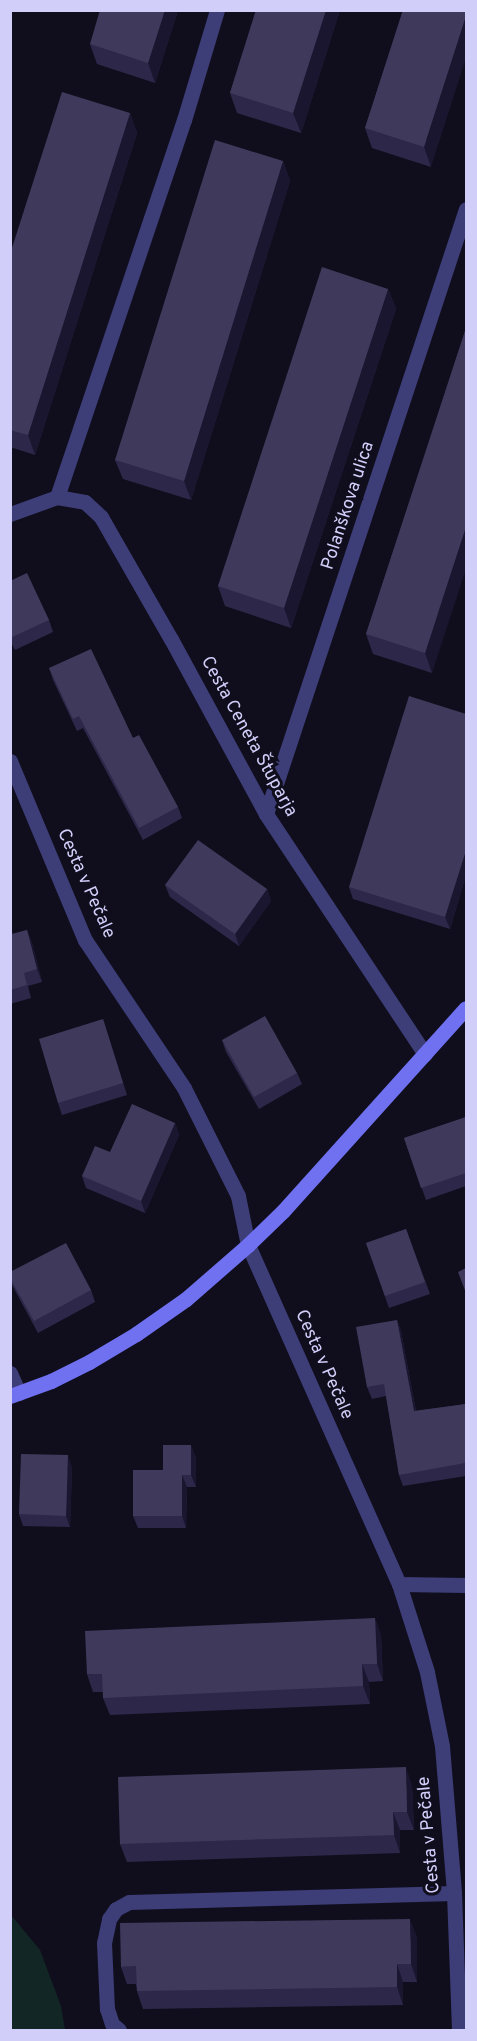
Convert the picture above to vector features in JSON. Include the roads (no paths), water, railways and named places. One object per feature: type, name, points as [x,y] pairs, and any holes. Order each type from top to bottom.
[{"type":"street","points":[[10,514],[57,497],[184,120],[218,10]]},
{"type":"street","name":"Polanškova ulica","points":[[266,814],[466,209]]},
{"type":"street","name":"Cesta Ceneta Štuparja","points":[[57,497],[86,502],[101,517],[171,639],[266,814],[425,1054]]},
{"type":"street","name":"Cesta v Pečale","points":[[10,761],[86,940],[184,1088],[238,1197],[248,1245],[399,1584],[427,1672],[442,1746],[454,1893],[459,2031]]},
{"type":"street","points":[[10,1373],[15,1394],[51,1381],[136,1334],[186,1299],[248,1245],[466,1008]]},
{"type":"street","points":[[399,1584],[466,1585]]},
{"type":"street","points":[[119,2031],[112,2024],[107,2009],[104,1942],[109,1919],[116,1909],[129,1902],[454,1893]]}]
